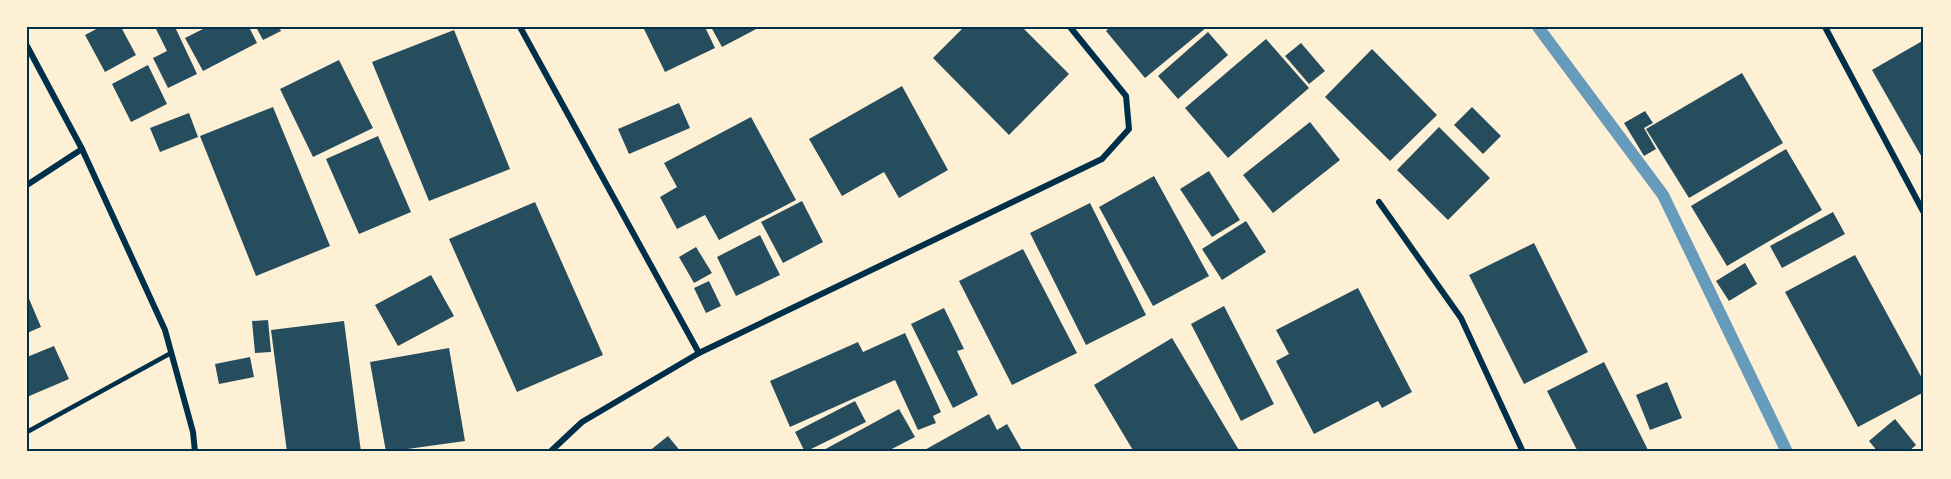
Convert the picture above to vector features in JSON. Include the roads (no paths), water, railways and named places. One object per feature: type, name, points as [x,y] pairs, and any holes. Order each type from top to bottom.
[{"type":"street","points":[[520,27],[699,353]]},
{"type":"street","points":[[550,452],[582,422],[699,353],[1102,159],[1129,129],[1126,96],[1070,27]]},
{"type":"street","points":[[1825,27],[1924,213]]},
{"type":"street","points":[[27,46],[82,149],[165,330],[193,432],[195,452]]},
{"type":"street","points":[[27,185],[82,149]]},
{"type":"street","points":[[1379,202],[1461,318],[1523,452]]},
{"type":"lane","points":[[27,432],[171,353]]},
{"type":"waterway","points":[[1538,27],[1663,195],[1787,452]]}]
